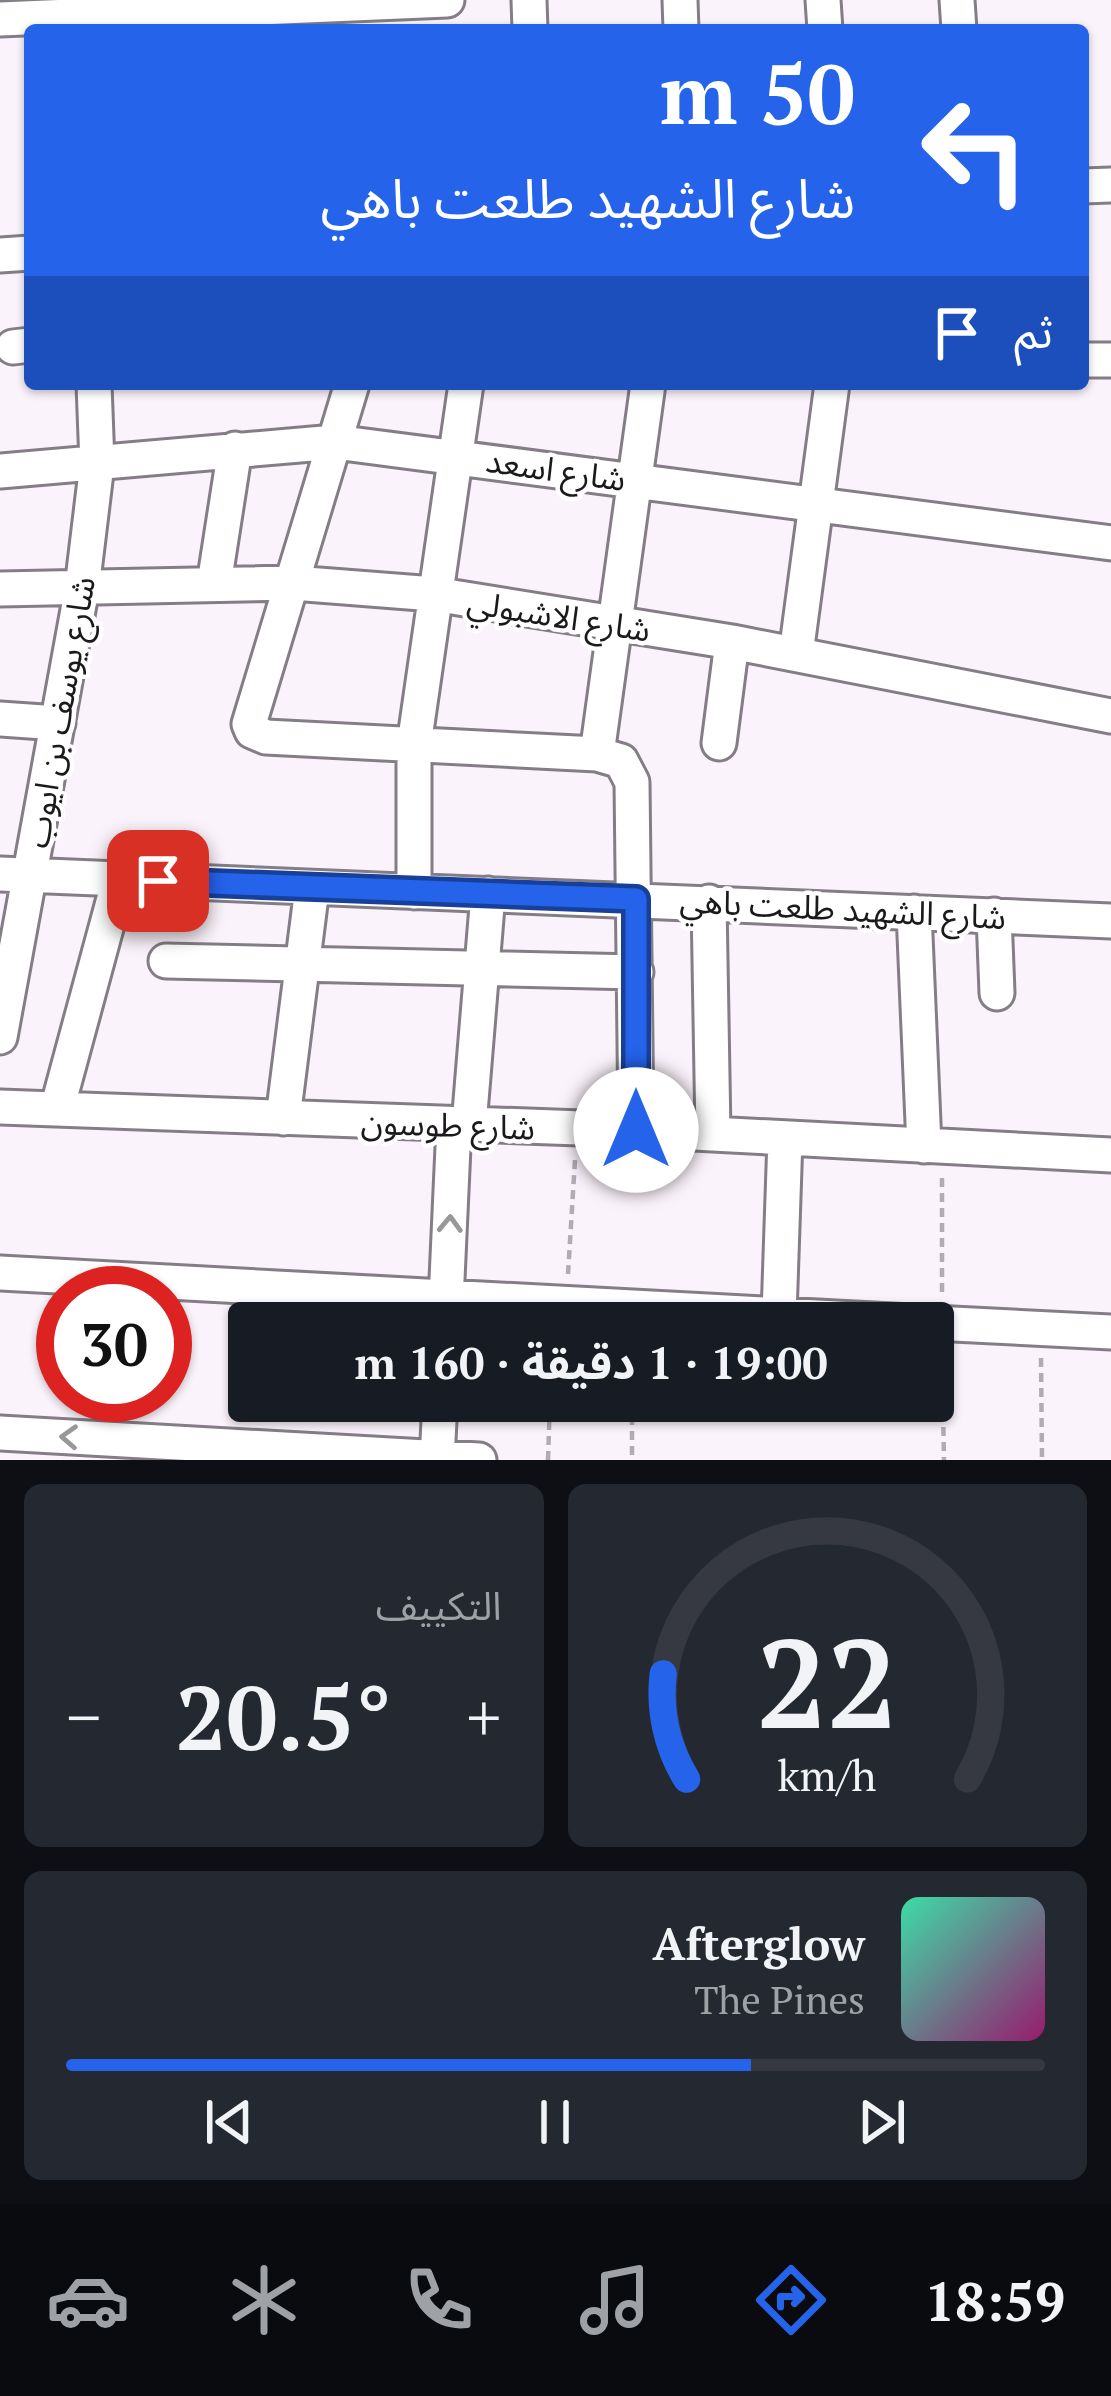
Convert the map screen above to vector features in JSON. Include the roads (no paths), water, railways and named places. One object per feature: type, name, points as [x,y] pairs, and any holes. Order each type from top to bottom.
[{"type":"street","points":[[0,20],[404,11],[447,0]]},
{"type":"street","name":"شارع يوسف بن ايوب","points":[[0,1037],[15,875],[58,723],[82,588],[97,464],[94,390]]},
{"type":"street","points":[[350,390],[250,717],[252,731],[259,736],[596,754],[621,761],[629,770],[636,899],[636,1130]]},
{"type":"street","points":[[414,892],[414,746],[465,390]]},
{"type":"street","points":[[596,754],[647,390]]},
{"type":"street","points":[[796,654],[831,390]]},
{"type":"street","name":"شارع اسعد","points":[[0,471],[335,442],[1111,543]]},
{"type":"street","points":[[214,584],[235,449]]},
{"type":"street","name":"شارع الاشبولي","points":[[0,590],[293,583],[434,594],[733,642],[1111,716]]},
{"type":"street","points":[[719,743],[733,642]]},
{"type":"street","points":[[0,719],[58,723]]},
{"type":"street","name":"شارع الشهيد طلعت باهي","points":[[15,875],[1111,921]]},
{"type":"street","points":[[57,1109],[119,880]]},
{"type":"street","points":[[284,1118],[312,888]]},
{"type":"street","points":[[447,1302],[488,894]]},
{"type":"street","points":[[709,902],[713,1134]]},
{"type":"street","points":[[914,911],[924,1146]]},
{"type":"street","points":[[994,915],[997,993]]},
{"type":"street","points":[[166,962],[636,972]]},
{"type":"street","name":"شارع طوسون","points":[[0,1107],[636,1130],[1111,1156]]},
{"type":"street","points":[[779,1302],[785,1138]]},
{"type":"street","points":[[0,1273],[350,1302]]},
{"type":"street","points":[[954,1324],[1111,1332]]},
{"type":"street","points":[[437,1459],[439,1422]]},
{"type":"street","points":[[0,1433],[479,1460]]}]
